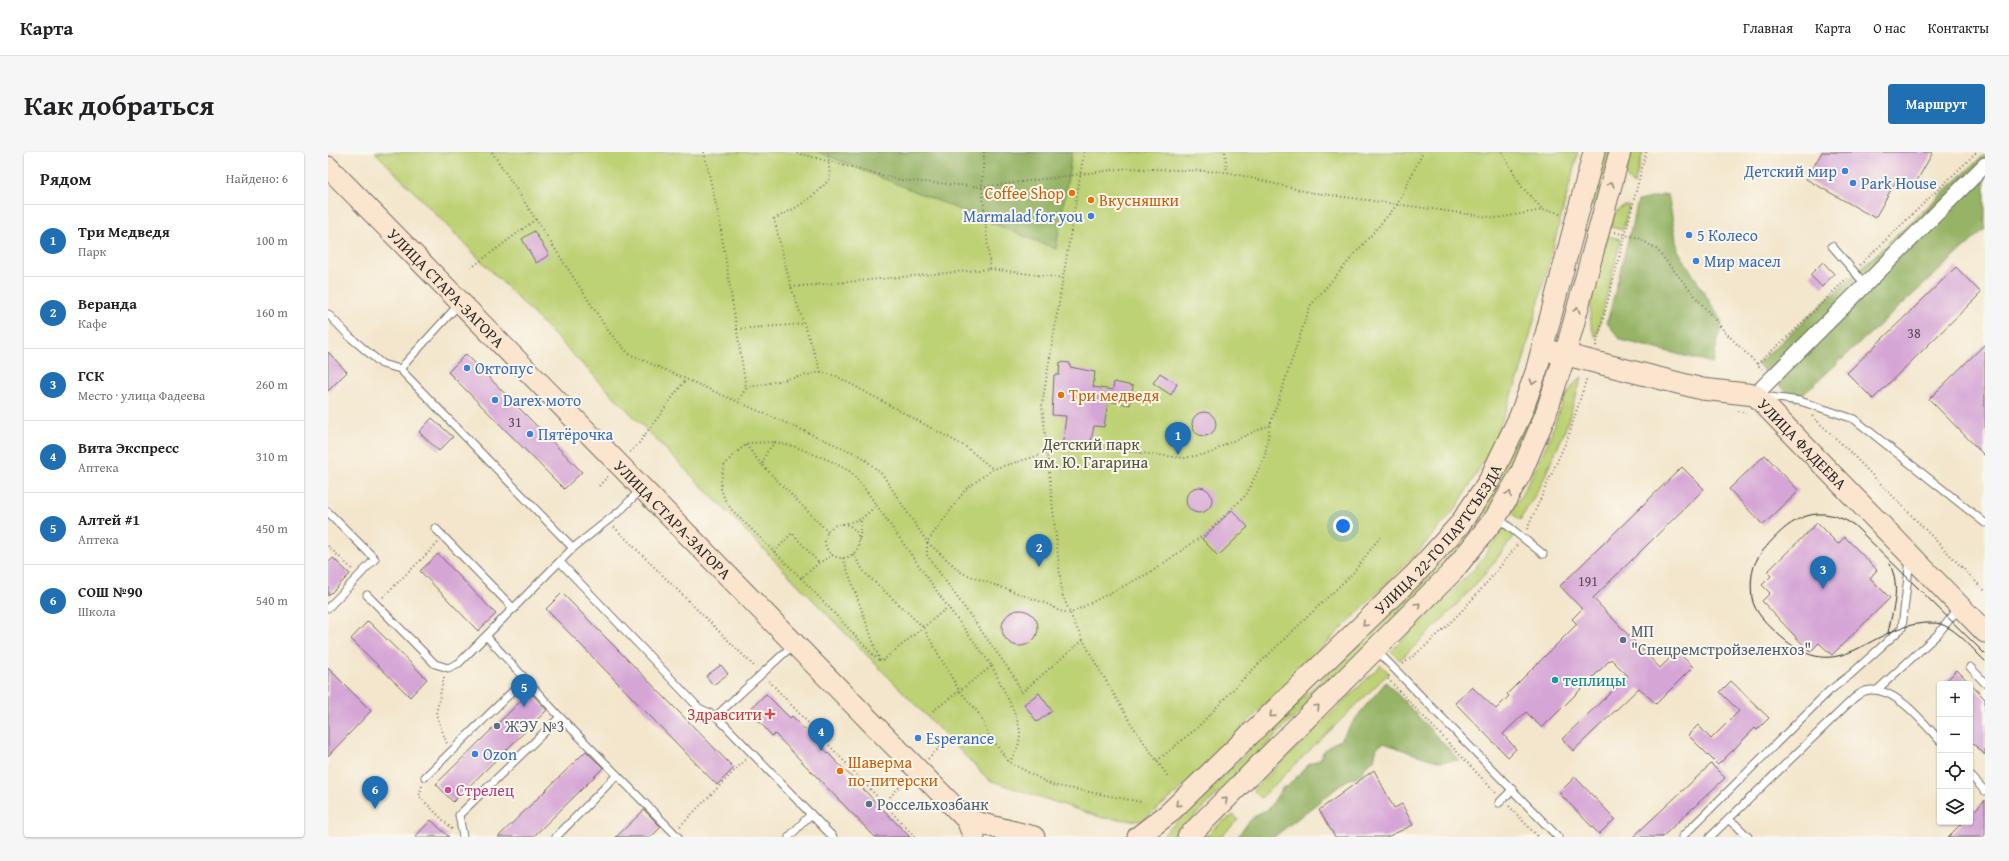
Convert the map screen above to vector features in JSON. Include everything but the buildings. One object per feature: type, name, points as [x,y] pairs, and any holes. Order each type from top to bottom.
[{"type":"street","name":"УЛИЦА 22-ГО ПАРТСЪЕЗДА","points":[[1138,837],[1168,814],[1418,572],[1460,524],[1489,481],[1510,439],[1529,393],[1543,350],[1594,152]]},
{"type":"street","name":"УЛИЦА 22-ГО ПАРТСЪЕЗДА","points":[[1188,837],[1453,571],[1496,517],[1534,446],[1565,355],[1620,152]]},
{"type":"street","points":[[1755,394],[1985,165]]},
{"type":"street","name":"УЛИЦА СТАРА-ЗАГОРА","points":[[328,167],[642,488],[970,829],[1034,837]]},
{"type":"street","points":[[1580,207],[1603,214]]},
{"type":"street","points":[[1569,247],[1592,254]]},
{"type":"street","name":"УЛИЦА ФАДЕЕВА","points":[[1543,350],[1702,389],[1755,394],[1985,632]]},
{"type":"lane","points":[[1832,246],[1865,284]]},
{"type":"lane","points":[[400,369],[460,303]]},
{"type":"lane","points":[[328,314],[350,337],[382,364],[400,369],[573,548]]},
{"type":"lane","points":[[1755,394],[1800,401],[1854,419],[1985,523]]},
{"type":"lane","points":[[367,595],[435,664],[447,668],[459,663],[573,548],[621,510],[642,488]]},
{"type":"lane","points":[[328,512],[375,559],[328,608]]},
{"type":"lane","points":[[1496,517],[1543,554]]},
{"type":"lane","points":[[435,528],[514,609]]},
{"type":"lane","points":[[1682,837],[1829,691],[1850,675],[1902,628],[1910,555]]},
{"type":"lane","points":[[560,562],[699,708],[716,716],[833,837]]},
{"type":"lane","points":[[1877,690],[1937,635],[1960,607]]},
{"type":"lane","points":[[486,637],[673,835]]},
{"type":"lane","points":[[716,716],[794,645]]},
{"type":"lane","points":[[1375,649],[1513,789],[1558,837]]},
{"type":"lane","points":[[1970,667],[1985,683]]},
{"type":"lane","points":[[425,777],[525,679]]},
{"type":"lane","points":[[1710,837],[1854,698],[1864,691],[1877,690],[1892,696],[1911,708],[1937,738]]},
{"type":"lane","points":[[463,837],[459,815],[560,717]]},
{"type":"lane","points":[[556,837],[617,775]]},
{"type":"lane","points":[[1973,778],[1985,791]]},
{"type":"lane","points":[[1501,802],[1513,789]]},
{"type":"lane","points":[[788,837],[811,814]]},
{"type":"lane","points":[[1728,820],[1735,824],[1748,837]]},
{"type":"path","points":[[492,152],[609,332],[629,354],[861,456],[882,474],[927,542],[962,573],[1050,605],[1059,611],[1071,613],[1151,572],[1205,534],[1246,495],[1265,456],[1270,425],[1310,306],[1397,205],[1423,152]]},
{"type":"path","points":[[704,152],[719,218],[746,388],[738,401]]},
{"type":"path","points":[[793,152],[900,180],[982,187],[1128,168],[1227,172],[1308,192],[1497,218],[1543,210],[1553,211]]},
{"type":"path","points":[[821,372],[791,287],[774,219],[802,205],[820,191],[830,178],[830,162],[828,152]]},
{"type":"path","points":[[984,152],[982,187],[990,269]]},
{"type":"path","points":[[1084,152],[1042,405],[1062,594],[1076,628],[1132,725],[1169,778]]},
{"type":"path","points":[[1225,152],[1227,172]]},
{"type":"path","points":[[1502,152],[1522,187],[1543,210]]},
{"type":"path","points":[[1646,152],[1625,235],[1639,238],[1656,249],[1739,347]]},
{"type":"path","points":[[1756,364],[1791,334],[1977,152]]},
{"type":"path","points":[[984,212],[1013,218]]},
{"type":"path","points":[[471,268],[536,219]]},
{"type":"path","points":[[791,287],[990,269],[1062,278]]},
{"type":"path","points":[[737,329],[804,324]]},
{"type":"path","points":[[746,388],[821,372],[836,376],[966,447],[993,469]]},
{"type":"path","points":[[627,455],[639,443],[686,379]]},
{"type":"path","points":[[1083,640],[1021,693],[1015,678],[927,555],[927,542],[966,490],[993,469],[1047,453],[1091,447],[1184,458],[1211,453],[1226,444],[1270,425]]},
{"type":"path","points":[[762,465],[766,453],[775,442]]},
{"type":"path","points":[[881,662],[801,578],[732,510],[725,500],[721,490],[720,481],[724,466],[733,455],[746,444],[775,442],[793,446],[831,461],[851,472],[992,666],[1017,721],[1020,732],[1016,753],[1009,762]]},
{"type":"path","points":[[746,444],[762,465],[828,532]]},
{"type":"path","points":[[1845,447],[1985,591]]},
{"type":"path","points":[[599,486],[610,474]]},
{"type":"path","points":[[861,519],[859,543],[853,554],[843,558],[832,555],[827,548],[825,540],[828,532],[834,526],[861,519],[876,506]]},
{"type":"path","points":[[842,524],[853,528],[859,537],[859,543]]},
{"type":"path","points":[[774,552],[792,533],[819,563]]},
{"type":"path","points":[[376,604],[444,537]]},
{"type":"path","points":[[1158,762],[1198,727],[1242,680],[1353,573],[1380,537]]},
{"type":"path","points":[[328,546],[358,576]]},
{"type":"path","points":[[853,554],[865,573],[923,627],[959,690],[980,715],[988,734],[1009,762],[1052,785],[1142,802]]},
{"type":"path","points":[[801,578],[819,563],[832,555]]},
{"type":"path","points":[[843,558],[881,662]]},
{"type":"path","points":[[881,662],[948,606]]},
{"type":"path","points":[[932,711],[992,666]]},
{"type":"path","points":[[447,668],[436,714],[450,752]]},
{"type":"path","points":[[1387,678],[1501,802],[1538,837]]},
{"type":"path","points":[[928,759],[940,747]]},
{"type":"path","points":[[673,835],[752,753]]},
{"type":"path","points":[[425,777],[419,796],[455,832]]},
{"type":"path","points":[[890,797],[905,781]]},
{"type":"green space","name":"Детский парк им. Ю. Гагарина","points":[[375,152],[1578,152],[1519,377],[1491,448],[1457,507],[1417,553],[1178,792],[1142,821],[1103,818],[989,780]]},
{"type":"green space","points":[[818,152],[1072,152],[1056,249]]},
{"type":"green space","points":[[1602,152],[1610,152],[1596,204],[1591,206],[1588,203]]},
{"type":"green space","points":[[1631,152],[1643,152],[1634,185],[1630,182],[1626,170]]},
{"type":"green space","points":[[1985,154],[1985,229],[1796,401],[1757,364]]},
{"type":"green space","points":[[1668,194],[1678,250],[1722,322],[1713,363],[1621,340],[1607,323],[1638,201]]},
{"type":"green space","points":[[1624,206],[1629,206],[1623,230],[1611,227],[1613,217],[1616,212]]},
{"type":"green space","points":[[1608,236],[1621,239],[1596,337],[1590,316],[1591,302],[1593,288]]},
{"type":"green space","points":[[1582,377],[1564,433],[1540,487],[1520,520],[1511,512],[1540,459],[1565,398],[1575,383]]},
{"type":"green space","points":[[1540,395],[1542,399],[1526,441],[1495,502],[1440,573],[1174,837],[1161,837],[1435,568],[1471,526],[1536,396]]},
{"type":"green space","points":[[1505,527],[1515,535],[1485,574],[1446,616],[1400,660],[1391,651],[1475,568]]},
{"type":"green space","points":[[1381,665],[1389,673],[1261,798],[1253,790]]},
{"type":"green space","points":[[1386,682],[1459,760],[1441,762],[1384,743],[1377,747],[1374,760],[1367,764],[1360,776],[1347,780],[1274,837],[1238,837],[1254,816],[1268,810],[1283,787],[1287,787],[1308,765],[1320,759],[1323,752],[1332,744],[1339,741]]},
{"type":"green space","points":[[1234,815],[1238,820],[1221,837],[1204,837],[1222,822]]},
{"type":"tram line","points":[[1985,654],[1854,525],[1840,518],[1826,514],[1814,514],[1792,523],[1771,541],[1758,557],[1753,568],[1751,586],[1753,603],[1762,618],[1778,634],[1800,650],[1820,657],[1838,656],[1855,650],[1890,632],[1910,625],[1933,623],[1948,627],[1955,632],[1985,661]]},
{"type":"tram line","points":[[1888,633],[1896,590],[1890,564]]},
{"type":"place","name":"Детский мир","points":[[1845,171]]},
{"type":"place","name":"Park House","points":[[1853,183]]},
{"type":"place","name":"Coffee Shop","points":[[1072,193]]},
{"type":"place","name":"Вкусняшки","points":[[1091,200]]},
{"type":"place","name":"Marmalad for you","points":[[1091,216]]},
{"type":"place","name":"5 Колесо","points":[[1689,235]]},
{"type":"place","name":"Мир масел","points":[[1696,261]]},
{"type":"place","name":"Октопус","points":[[467,368]]},
{"type":"place","name":"Три медведя","points":[[1061,395]]},
{"type":"place","name":"Darex мото","points":[[495,400]]},
{"type":"place","name":"Пятёрочка","points":[[530,434]]},
{"type":"place","name":"Три Медведя","points":[[1178,455]]},
{"type":"place","name":"Веранда","points":[[1039,567]]},
{"type":"place","name":"ГСК","points":[[1823,589]]},
{"type":"place","name":"МП \"Спецремстройзеленхоз\"","points":[[1623,640]]},
{"type":"place","name":"теплицы","points":[[1555,680]]},
{"type":"place","name":"Алтей #1","points":[[524,707]]},
{"type":"place","name":"Здравсити","points":[[770,714]]},
{"type":"place","name":"ЖЭУ №3","points":[[497,726]]},
{"type":"place","name":"Esperance","points":[[918,738]]},
{"type":"place","name":"Вита Экспресс","points":[[821,751]]},
{"type":"place","name":"Ozon","points":[[475,754]]},
{"type":"place","name":"Шаверма по-питерски","points":[[840,771]]},
{"type":"place","name":"Стрелец","points":[[448,790]]},
{"type":"place","name":"Россельхозбанк","points":[[869,804]]},
{"type":"place","name":"СОШ №90","points":[[375,809]]}]
